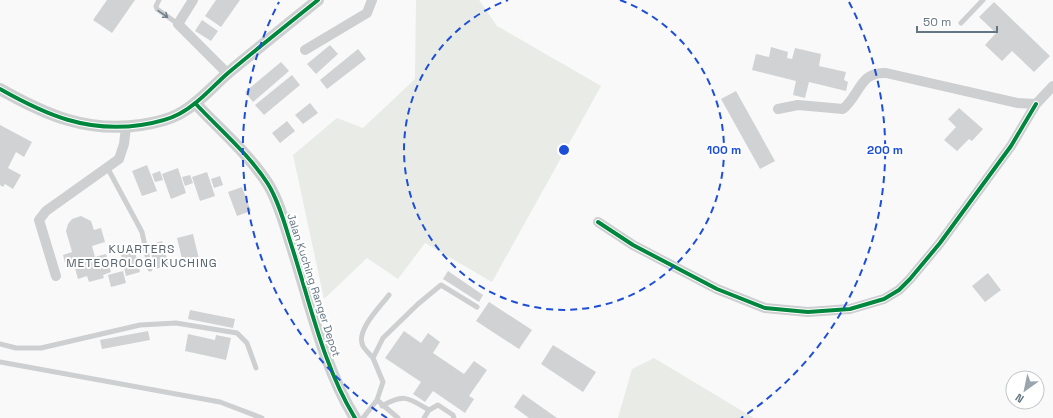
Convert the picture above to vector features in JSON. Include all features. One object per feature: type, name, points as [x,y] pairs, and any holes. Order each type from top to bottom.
[{"type":"street","points":[[193,0],[178,24],[228,74]]},
{"type":"street","points":[[0,89],[32,107],[64,120],[95,127],[126,127],[166,120],[179,114],[195,103],[318,0]]},
{"type":"street","points":[[305,50],[367,13],[372,0]]},
{"type":"street","points":[[778,110],[798,105],[843,109],[850,103],[867,78],[876,72],[902,76],[1017,104],[1036,104]]},
{"type":"street","points":[[598,222],[633,245],[717,290],[764,308],[808,312],[850,309],[884,299],[899,290],[910,279],[940,243],[1011,146],[1036,104],[1053,86]]},
{"type":"street","name":"Jalan Kuching Ranger Depot","points":[[195,103],[244,155],[269,185],[283,219],[325,350],[344,400],[355,418]]},
{"type":"street","points":[[56,276],[39,220],[46,211],[119,159],[124,144],[126,127]]},
{"type":"lane","points":[[159,0],[156,9],[178,24]]},
{"type":"lane","points":[[961,23],[983,0]]},
{"type":"lane","points":[[107,167],[142,232],[150,269]]},
{"type":"lane","points":[[373,358],[383,338],[418,304],[441,285],[477,307]]},
{"type":"lane","points":[[363,418],[377,400],[383,382],[373,358],[363,347],[360,338],[363,329],[389,295]]},
{"type":"lane","points":[[0,344],[16,348],[41,348],[140,325],[176,323],[237,333],[247,343],[256,368]]},
{"type":"lane","points":[[0,362],[220,402],[262,418]]},
{"type":"lane","points":[[382,406],[396,398],[402,397],[410,398],[429,410]]},
{"type":"lane","points":[[377,400],[382,406],[398,418]]},
{"type":"lane","points":[[424,418],[429,410],[438,405],[453,415],[454,418]]},
{"type":"shaded area","points":[[416,0],[479,0],[497,26],[601,86],[492,282],[425,243],[398,279],[367,258],[324,299],[293,155],[337,118],[363,128],[415,79]]},
{"type":"shaded area","points":[[654,358],[754,418],[618,418],[632,369]]},
{"type":"building","points":[[107,0],[135,0],[112,33],[93,20]]},
{"type":"building","points":[[216,0],[240,0],[221,27],[205,16]]},
{"type":"building","points":[[994,2],[1050,56],[1034,72],[1012,51],[1002,61],[985,45],[996,33],[979,17]]},
{"type":"building","points":[[202,20],[218,31],[211,41],[195,31]]},
{"type":"building","points":[[330,45],[338,54],[316,74],[307,64]]},
{"type":"building","points":[[771,47],[788,52],[787,58],[792,59],[795,48],[821,54],[819,66],[846,72],[844,80],[848,82],[846,91],[809,82],[805,98],[793,95],[796,81],[752,70],[756,54],[769,57]]},
{"type":"building","points":[[358,49],[366,59],[327,89],[320,80]]},
{"type":"building","points":[[281,62],[289,71],[253,102],[245,92]]},
{"type":"building","points":[[292,75],[300,85],[264,115],[255,105]]},
{"type":"building","points":[[736,91],[775,161],[760,169],[721,99]]},
{"type":"building","points":[[310,103],[318,113],[303,124],[295,115]]},
{"type":"building","points":[[959,108],[983,129],[972,141],[969,139],[957,151],[944,140],[956,127],[948,119]]},
{"type":"building","points":[[287,121],[295,131],[280,143],[272,133]]},
{"type":"building","points":[[0,125],[32,142],[24,157],[16,152],[8,168],[21,175],[13,189],[5,184],[3,187],[0,185]]},
{"type":"building","points":[[147,165],[157,191],[142,196],[132,171]]},
{"type":"building","points":[[178,168],[186,193],[171,199],[162,174]]},
{"type":"building","points":[[160,171],[163,180],[155,182],[152,174]]},
{"type":"building","points":[[207,172],[215,196],[200,201],[192,177]]},
{"type":"building","points":[[190,175],[193,183],[185,186],[182,177]]},
{"type":"building","points":[[220,176],[223,185],[214,188],[211,179]]},
{"type":"building","points":[[242,187],[251,211],[237,216],[228,192]]},
{"type":"building","points":[[81,216],[91,221],[94,230],[101,228],[105,242],[92,246],[95,257],[106,254],[111,272],[103,275],[104,278],[89,282],[87,276],[78,279],[73,261],[65,263],[63,255],[72,252],[66,231],[68,224],[72,219]]},
{"type":"building","points":[[193,234],[199,259],[183,263],[177,238]]},
{"type":"building","points":[[162,241],[169,265],[155,269],[149,245]]},
{"type":"building","points":[[134,248],[140,272],[126,276],[120,251]]},
{"type":"building","points":[[123,271],[126,283],[111,287],[108,275]]},
{"type":"building","points":[[448,271],[483,295],[479,302],[443,279]]},
{"type":"building","points":[[988,273],[1001,290],[985,302],[972,286]]},
{"type":"building","points":[[489,302],[532,330],[519,349],[476,321]]},
{"type":"building","points":[[190,310],[235,319],[233,328],[188,319]]},
{"type":"building","points":[[148,331],[150,340],[102,349],[100,340]]},
{"type":"building","points":[[404,331],[421,343],[428,333],[440,342],[433,353],[464,374],[474,361],[487,370],[469,396],[474,399],[465,413],[433,391],[425,402],[413,394],[421,382],[385,358]]},
{"type":"building","points":[[188,334],[215,340],[216,335],[231,338],[226,360],[185,351]]},
{"type":"building","points":[[553,345],[596,372],[583,392],[541,364]]},
{"type":"building","points":[[523,394],[557,418],[529,418],[514,407]]},
{"type":"cycle path","points":[[0,89],[34,107],[68,120],[85,124],[121,127],[161,121],[186,110],[205,95],[228,73],[318,0]]},
{"type":"cycle path","points":[[195,103],[252,162],[272,191],[279,206],[318,333],[334,377],[355,418]]},
{"type":"cycle path","points":[[598,222],[633,245],[717,289],[765,308],[808,312],[850,309],[884,299],[899,290],[910,279],[940,243],[1011,146],[1036,104]]},
{"type":"district","name":"KUARTERS METEOROLOGI KUCHING","points":[[142,256]]}]
